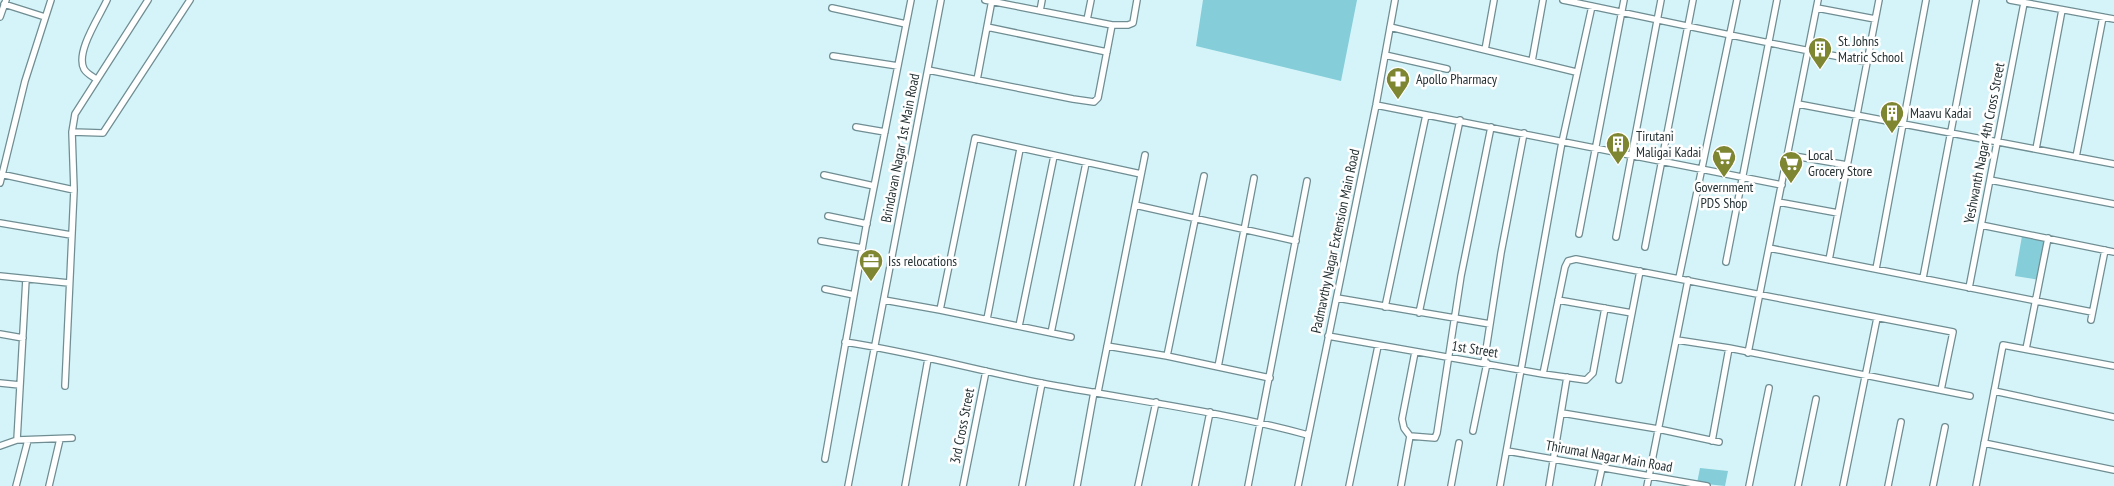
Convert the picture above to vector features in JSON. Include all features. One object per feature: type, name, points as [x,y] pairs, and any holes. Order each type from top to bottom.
[{"type":"street","points":[[0,183],[24,81],[51,0]]},
{"type":"street","points":[[96,79],[87,73],[83,67],[82,56],[85,44],[108,0]]},
{"type":"street","points":[[65,386],[74,190],[72,132],[74,114],[148,0]]},
{"type":"street","points":[[72,132],[103,133],[190,0]]},
{"type":"street","points":[[825,459],[862,248],[911,0]]},
{"type":"street","name":"Brindavan Nagar 1st Main Road","points":[[848,486],[941,0]]},
{"type":"street","points":[[985,0],[1112,25],[1131,24],[1138,0]]},
{"type":"street","points":[[1040,11],[1042,0]]},
{"type":"street","points":[[1087,20],[1091,0]]},
{"type":"street","name":"Padmavthy Nagar Extension Main Road","points":[[1298,486],[1376,105],[1395,0]]},
{"type":"street","points":[[1485,50],[1494,0]]},
{"type":"street","points":[[1532,61],[1543,0]]},
{"type":"street","points":[[1563,0],[1867,62]]},
{"type":"street","points":[[1579,234],[1624,0]]},
{"type":"street","points":[[1616,237],[1661,0]]},
{"type":"street","points":[[1645,247],[1693,0]]},
{"type":"street","points":[[1679,278],[1737,0]]},
{"type":"street","points":[[1726,262],[1777,0]]},
{"type":"street","points":[[1748,353],[1818,0]]},
{"type":"street","points":[[1829,260],[1879,0]]},
{"type":"street","points":[[1876,269],[1926,0]]},
{"type":"street","points":[[1923,278],[1976,0]]},
{"type":"street","points":[[2010,0],[2114,19]]},
{"type":"street","points":[[977,80],[992,1]]},
{"type":"street","points":[[0,17],[5,2],[45,17]]},
{"type":"street","name":"Yeshwanth Nagar 4th Cross Street","points":[[1969,288],[2024,2]]},
{"type":"street","points":[[1500,486],[1562,142],[1592,6]]},
{"type":"street","points":[[832,8],[906,24]]},
{"type":"street","points":[[1817,8],[1875,19]]},
{"type":"street","points":[[2036,149],[2062,10]]},
{"type":"street","points":[[2076,157],[2103,17]]},
{"type":"street","points":[[928,70],[1072,100],[1094,102],[1098,98],[1112,25]]},
{"type":"street","points":[[987,27],[1107,52]]},
{"type":"street","points":[[1390,27],[1576,72]]},
{"type":"street","points":[[1385,55],[1447,69]]},
{"type":"street","points":[[834,56],[898,66]]},
{"type":"street","points":[[1798,104],[2114,164]]},
{"type":"street","points":[[1376,105],[1524,133],[1596,150],[1782,185]]},
{"type":"street","points":[[1385,307],[1426,115]]},
{"type":"street","points":[[1419,313],[1460,120]]},
{"type":"street","points":[[856,127],[885,132]]},
{"type":"street","points":[[1410,436],[1435,438],[1461,276],[1491,127]]},
{"type":"street","points":[[1474,431],[1500,253],[1524,133]]},
{"type":"street","points":[[940,310],[975,138],[1141,174]]},
{"type":"street","points":[[987,319],[1020,149]]},
{"type":"street","points":[[1077,486],[1145,155]]},
{"type":"street","points":[[1788,155],[1847,165]]},
{"type":"street","points":[[1019,326],[1054,156]]},
{"type":"street","points":[[1051,333],[1086,163]]},
{"type":"street","points":[[1,175],[74,190]]},
{"type":"street","points":[[824,175],[874,186]]},
{"type":"street","points":[[1167,356],[1204,176]]},
{"type":"street","points":[[1218,367],[1254,178]]},
{"type":"street","points":[[1990,180],[2114,204]]},
{"type":"street","points":[[1248,486],[1308,181]]},
{"type":"street","points":[[1778,202],[1838,214]]},
{"type":"street","points":[[1135,205],[1296,241]]},
{"type":"street","points":[[828,216],[867,224]]},
{"type":"street","points":[[0,223],[71,235]]},
{"type":"street","points":[[1981,225],[2114,252]]},
{"type":"street","points":[[2026,349],[2048,238]]},
{"type":"street","points":[[821,241],[862,248]]},
{"type":"street","points":[[1769,248],[2092,312]]},
{"type":"street","points":[[2091,320],[2105,250]]},
{"type":"street","points":[[1543,374],[1565,267],[1571,260],[1679,278],[1953,332],[1941,390]]},
{"type":"street","points":[[1620,380],[1640,271]]},
{"type":"street","points":[[0,276],[69,283]]},
{"type":"street","points":[[17,440],[26,279]]},
{"type":"street","points":[[1647,486],[1688,280]]},
{"type":"street","points":[[825,289],[854,295]]},
{"type":"street","points":[[1337,298],[1490,324]]},
{"type":"street","points":[[884,300],[1071,337]]},
{"type":"street","points":[[1558,300],[1632,313]]},
{"type":"street","name":"1st Street","points":[[1328,336],[1586,380],[1592,376],[1605,308]]},
{"type":"street","points":[[1843,486],[1877,318]]},
{"type":"street","points":[[0,334],[23,338]]},
{"type":"street","points":[[1677,340],[1729,348],[1970,396]]},
{"type":"street","points":[[845,342],[1042,383],[1261,422],[1308,435]]},
{"type":"street","points":[[1976,486],[2004,345],[2114,366]]},
{"type":"street","points":[[1107,346],[1167,356],[1270,378]]},
{"type":"street","points":[[1349,486],[1378,346]]},
{"type":"street","points":[[1712,441],[1729,348]]},
{"type":"street","points":[[1401,486],[1410,436],[1404,428],[1402,419],[1414,352]]},
{"type":"street","points":[[905,486],[928,359]]},
{"type":"street","name":"3rd Cross Street","points":[[963,486],[986,371]]},
{"type":"street","points":[[1549,486],[1555,460],[1567,377]]},
{"type":"street","points":[[0,383],[20,385]]},
{"type":"street","points":[[1022,486],[1042,383]]},
{"type":"street","points":[[1750,486],[1769,388]]},
{"type":"street","points":[[1994,391],[2114,417]]},
{"type":"street","points":[[1798,486],[1816,399]]},
{"type":"street","points":[[1138,486],[1156,402]]},
{"type":"street","points":[[1195,486],[1210,412]]},
{"type":"street","points":[[1562,413],[1658,429],[1719,442]]},
{"type":"street","points":[[1888,486],[1901,422]]},
{"type":"street","points":[[1933,486],[1945,427]]},
{"type":"street","points":[[0,446],[17,440],[72,438]]},
{"type":"street","points":[[49,486],[60,439]]},
{"type":"street","points":[[16,486],[28,440]]},
{"type":"street","points":[[1451,486],[1459,442]]},
{"type":"street","points":[[1984,443],[2114,470]]},
{"type":"street","name":"Thirumal Nagar Main Road","points":[[1507,451],[1707,486]]},
{"type":"street","points":[[1598,486],[1602,468]]},
{"type":"shaded area","points":[[1203,0],[1357,0],[1341,81],[1196,46]]},
{"type":"shaded area","points":[[2022,236],[2045,240],[2040,280],[2015,276]]},
{"type":"shaded area","points":[[1700,468],[1728,471],[1725,486],[1697,483]]},
{"type":"place","name":"St. Johns Matric School","points":[[1820,70]]},
{"type":"place","name":"Apollo Pharmacy","points":[[1398,100]]},
{"type":"place","name":"Maavu Kadai","points":[[1892,134]]},
{"type":"place","name":"Tirutani Maligai Kadai","points":[[1618,165]]},
{"type":"place","name":"Government PDS Shop","points":[[1724,178]]},
{"type":"place","name":"Local Grocery Store","points":[[1791,184]]},
{"type":"place","name":"Iss relocations","points":[[871,282]]}]
